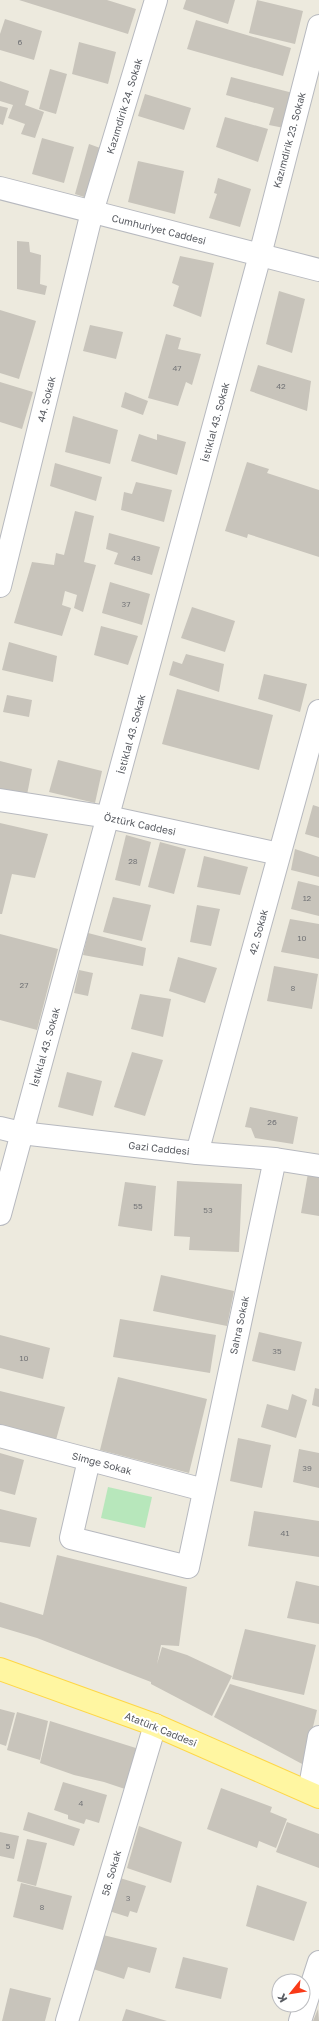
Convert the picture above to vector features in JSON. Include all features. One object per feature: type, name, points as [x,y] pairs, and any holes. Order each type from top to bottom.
[{"type":"main road","name":"Atatürk Caddesi","points":[[0,1669],[155,1725],[314,1794]]},
{"type":"street","name":"Kazımdirik 24. Sokak","points":[[92,212],[156,0]]},
{"type":"street","name":"Kazımdirik 23. Sokak","points":[[260,255],[319,26]]},
{"type":"street","name":"Cumhuriyet Caddesi","points":[[0,188],[319,270]]},
{"type":"street","name":"44. Sokak","points":[[0,586],[92,212]]},
{"type":"street","name":"İstiklal 43. Sokak","points":[[0,1214],[10,1131],[108,817],[260,255]]},
{"type":"street","name":"42. Sokak","points":[[197,1152],[319,711]]},
{"type":"street","name":"Öztürk Caddesi","points":[[0,800],[108,817],[279,854]]},
{"type":"street","name":"Gazi Caddesi","points":[[10,1131],[197,1152],[275,1159],[319,1166]]},
{"type":"street","name":"Sahra Sokak","points":[[89,1460],[71,1538],[188,1567],[275,1159]]},
{"type":"street","name":"Simge Sokak","points":[[0,1436],[204,1490]]},
{"type":"street","name":"58. Sokak","points":[[67,2021],[155,1725]]},
{"type":"street","points":[[314,1794],[319,1737]]},
{"type":"street","points":[[300,2021],[319,1962]]},
{"type":"green space","points":[[108,1487],[152,1497],[145,1528],[101,1518]]},
{"type":"building","points":[[19,0],[107,0],[136,9],[128,34]]},
{"type":"building","points":[[186,0],[235,0],[228,24],[183,9]]},
{"type":"building","points":[[257,0],[303,11],[295,44],[249,33]]},
{"type":"building","points":[[5,19],[42,31],[34,60],[0,50],[0,34]]},
{"type":"building","points":[[196,20],[291,48],[283,76],[187,49]]},
{"type":"building","points":[[79,42],[116,52],[108,84],[72,74]]},
{"type":"building","points":[[50,69],[67,74],[56,114],[39,109]]},
{"type":"building","points":[[231,77],[293,93],[284,128],[269,125],[274,108],[226,95]]},
{"type":"building","points":[[0,81],[29,91],[25,105],[44,112],[35,138],[21,134],[25,124],[8,118],[13,105],[0,101]]},
{"type":"building","points":[[145,94],[191,108],[184,130],[138,116]]},
{"type":"building","points":[[0,106],[8,108],[3,125],[0,124]]},
{"type":"building","points":[[225,117],[268,129],[258,162],[216,147]]},
{"type":"building","points":[[42,138],[74,147],[64,183],[32,174]]},
{"type":"building","points":[[89,144],[103,149],[90,199],[75,194]]},
{"type":"building","points":[[138,161],[184,171],[175,214],[128,202]]},
{"type":"building","points":[[218,178],[251,189],[240,227],[209,218],[217,194],[214,193]]},
{"type":"building","points":[[17,241],[29,242],[30,252],[41,255],[40,284],[47,286],[45,295],[17,289]]},
{"type":"building","points":[[180,256],[214,263],[201,317],[173,306],[179,286],[172,283]]},
{"type":"building","points":[[279,291],[305,299],[292,353],[266,344]]},
{"type":"building","points":[[0,310],[36,321],[19,379],[0,373]]},
{"type":"building","points":[[90,325],[123,332],[116,359],[83,351]]},
{"type":"building","points":[[166,334],[181,338],[178,349],[201,354],[192,385],[186,382],[178,406],[148,398]]},
{"type":"building","points":[[258,365],[311,381],[307,411],[250,391]]},
{"type":"building","points":[[0,382],[33,392],[22,429],[0,422]]},
{"type":"building","points":[[125,392],[148,401],[143,415],[121,407]]},
{"type":"building","points":[[73,416],[118,430],[110,464],[65,452]]},
{"type":"building","points":[[139,434],[157,440],[157,434],[186,442],[177,475],[131,461]]},
{"type":"building","points":[[247,462],[269,469],[267,473],[319,490],[319,557],[248,534],[247,538],[225,531]]},
{"type":"building","points":[[55,463],[102,477],[96,501],[50,486]]},
{"type":"building","points":[[136,482],[172,490],[164,522],[121,510],[124,492],[132,494]]},
{"type":"building","points":[[75,511],[94,516],[84,562],[96,565],[83,612],[74,608],[77,595],[65,591],[62,605],[71,608],[62,636],[14,623],[32,562],[54,565],[56,553],[64,555]]},
{"type":"building","points":[[109,533],[160,547],[152,575],[114,564],[118,553],[106,549]]},
{"type":"building","points":[[110,582],[150,594],[142,625],[102,613]]},
{"type":"building","points":[[192,607],[235,621],[225,652],[181,638]]},
{"type":"building","points":[[101,626],[138,636],[128,665],[94,655]]},
{"type":"building","points":[[9,642],[57,656],[53,682],[2,670]]},
{"type":"building","points":[[186,654],[224,664],[219,692],[169,675],[173,661],[182,664]]},
{"type":"building","points":[[264,674],[307,684],[300,712],[258,699]]},
{"type":"building","points":[[177,689],[273,715],[259,770],[162,744]]},
{"type":"building","points":[[7,695],[32,700],[29,717],[3,712]]},
{"type":"building","points":[[58,760],[102,771],[95,803],[49,792]]},
{"type":"building","points":[[0,761],[32,769],[27,795],[0,789]]},
{"type":"building","points":[[313,805],[319,807],[319,838],[305,834]]},
{"type":"building","points":[[0,823],[48,834],[35,878],[12,874],[2,914],[0,914]]},
{"type":"building","points":[[126,835],[151,842],[140,886],[115,880]]},
{"type":"building","points":[[160,842],[186,849],[174,894],[148,887]]},
{"type":"building","points":[[295,849],[319,857],[319,877],[291,870]]},
{"type":"building","points":[[204,856],[248,867],[240,895],[197,887]]},
{"type":"building","points":[[298,881],[319,886],[319,916],[291,909]]},
{"type":"building","points":[[113,897],[151,905],[142,941],[103,932]]},
{"type":"building","points":[[197,905],[220,909],[211,946],[190,942]]},
{"type":"building","points":[[290,919],[319,924],[319,959],[281,952]]},
{"type":"building","points":[[88,933],[146,948],[143,966],[83,955]]},
{"type":"building","points":[[0,934],[58,949],[37,1030],[0,1020]]},
{"type":"building","points":[[178,957],[217,968],[205,1003],[169,991]]},
{"type":"building","points":[[274,966],[318,974],[312,1009],[267,1001]]},
{"type":"building","points":[[79,970],[93,973],[88,996],[74,993]]},
{"type":"building","points":[[140,994],[171,999],[163,1037],[131,1029]]},
{"type":"building","points":[[132,1052],[163,1060],[145,1116],[114,1107]]},
{"type":"building","points":[[67,1072],[102,1081],[93,1116],[58,1107]]},
{"type":"building","points":[[250,1107],[298,1117],[293,1144],[255,1138],[251,1128],[245,1127]]},
{"type":"building","points":[[308,1173],[319,1175],[319,1216],[301,1213]]},
{"type":"building","points":[[177,1181],[242,1184],[239,1252],[189,1250],[190,1237],[174,1236]]},
{"type":"building","points":[[125,1182],[156,1186],[152,1231],[118,1226]]},
{"type":"building","points":[[161,1275],[234,1291],[227,1326],[153,1311]]},
{"type":"building","points":[[120,1319],[216,1335],[210,1373],[113,1357]]},
{"type":"building","points":[[259,1332],[302,1342],[295,1371],[252,1361]]},
{"type":"building","points":[[0,1335],[50,1348],[43,1379],[0,1368]]},
{"type":"building","points":[[118,1377],[207,1399],[189,1473],[100,1450]]},
{"type":"building","points":[[315,1388],[319,1389],[319,1407],[312,1405]]},
{"type":"building","points":[[0,1391],[65,1407],[56,1440],[0,1425]]},
{"type":"building","points":[[292,1394],[307,1400],[296,1438],[261,1427],[267,1404],[288,1410]]},
{"type":"building","points":[[238,1438],[271,1445],[262,1488],[230,1481]]},
{"type":"building","points":[[299,1449],[319,1453],[319,1488],[293,1482]]},
{"type":"building","points":[[0,1453],[24,1460],[15,1495],[0,1491]]},
{"type":"building","points":[[0,1509],[37,1518],[30,1547],[0,1542]]},
{"type":"building","points":[[254,1511],[319,1521],[319,1557],[248,1546]]},
{"type":"building","points":[[57,1555],[187,1587],[179,1646],[161,1645],[157,1664],[162,1647],[187,1655],[232,1676],[212,1716],[151,1684],[151,1682],[37,1638],[0,1627],[0,1602],[43,1615]]},
{"type":"building","points":[[296,1581],[319,1586],[319,1624],[287,1618]]},
{"type":"building","points":[[245,1629],[316,1645],[304,1695],[232,1679]]},
{"type":"building","points":[[230,1684],[317,1710],[304,1765],[214,1717]]},
{"type":"building","points":[[0,1709],[15,1713],[6,1746],[0,1744]]},
{"type":"building","points":[[17,1712],[48,1721],[40,1760],[7,1750]]},
{"type":"building","points":[[50,1721],[139,1749],[128,1790],[104,1782],[74,1775],[40,1763]]},
{"type":"building","points":[[63,1782],[107,1795],[99,1823],[86,1819],[84,1824],[68,1819],[68,1815],[54,1810]]},
{"type":"building","points":[[221,1788],[272,1807],[270,1812],[287,1819],[276,1848],[259,1841],[257,1848],[207,1829]]},
{"type":"building","points":[[28,1812],[80,1829],[74,1846],[23,1830]]},
{"type":"building","points":[[287,1822],[319,1834],[319,1868],[276,1852]]},
{"type":"building","points":[[139,1826],[182,1842],[171,1883],[127,1868]]},
{"type":"building","points":[[0,1832],[19,1836],[14,1859],[0,1856]]},
{"type":"building","points":[[27,1839],[47,1843],[36,1886],[17,1881]]},
{"type":"building","points":[[120,1878],[146,1886],[137,1913],[130,1911],[128,1917],[109,1911]]},
{"type":"building","points":[[21,1883],[72,1896],[63,1930],[13,1917]]},
{"type":"building","points":[[257,1885],[307,1902],[294,1941],[246,1926]]},
{"type":"building","points":[[103,1935],[157,1948],[150,1973],[128,1967],[124,1979],[90,1968]]},
{"type":"building","points":[[183,1957],[228,1968],[221,1999],[175,1988]]},
{"type":"building","points":[[10,1988],[51,1998],[45,2021],[2,2021]]},
{"type":"building","points":[[126,2009],[167,2021],[122,2021]]},
{"type":"building","points":[[318,2009],[319,2021],[313,2021]]}]
